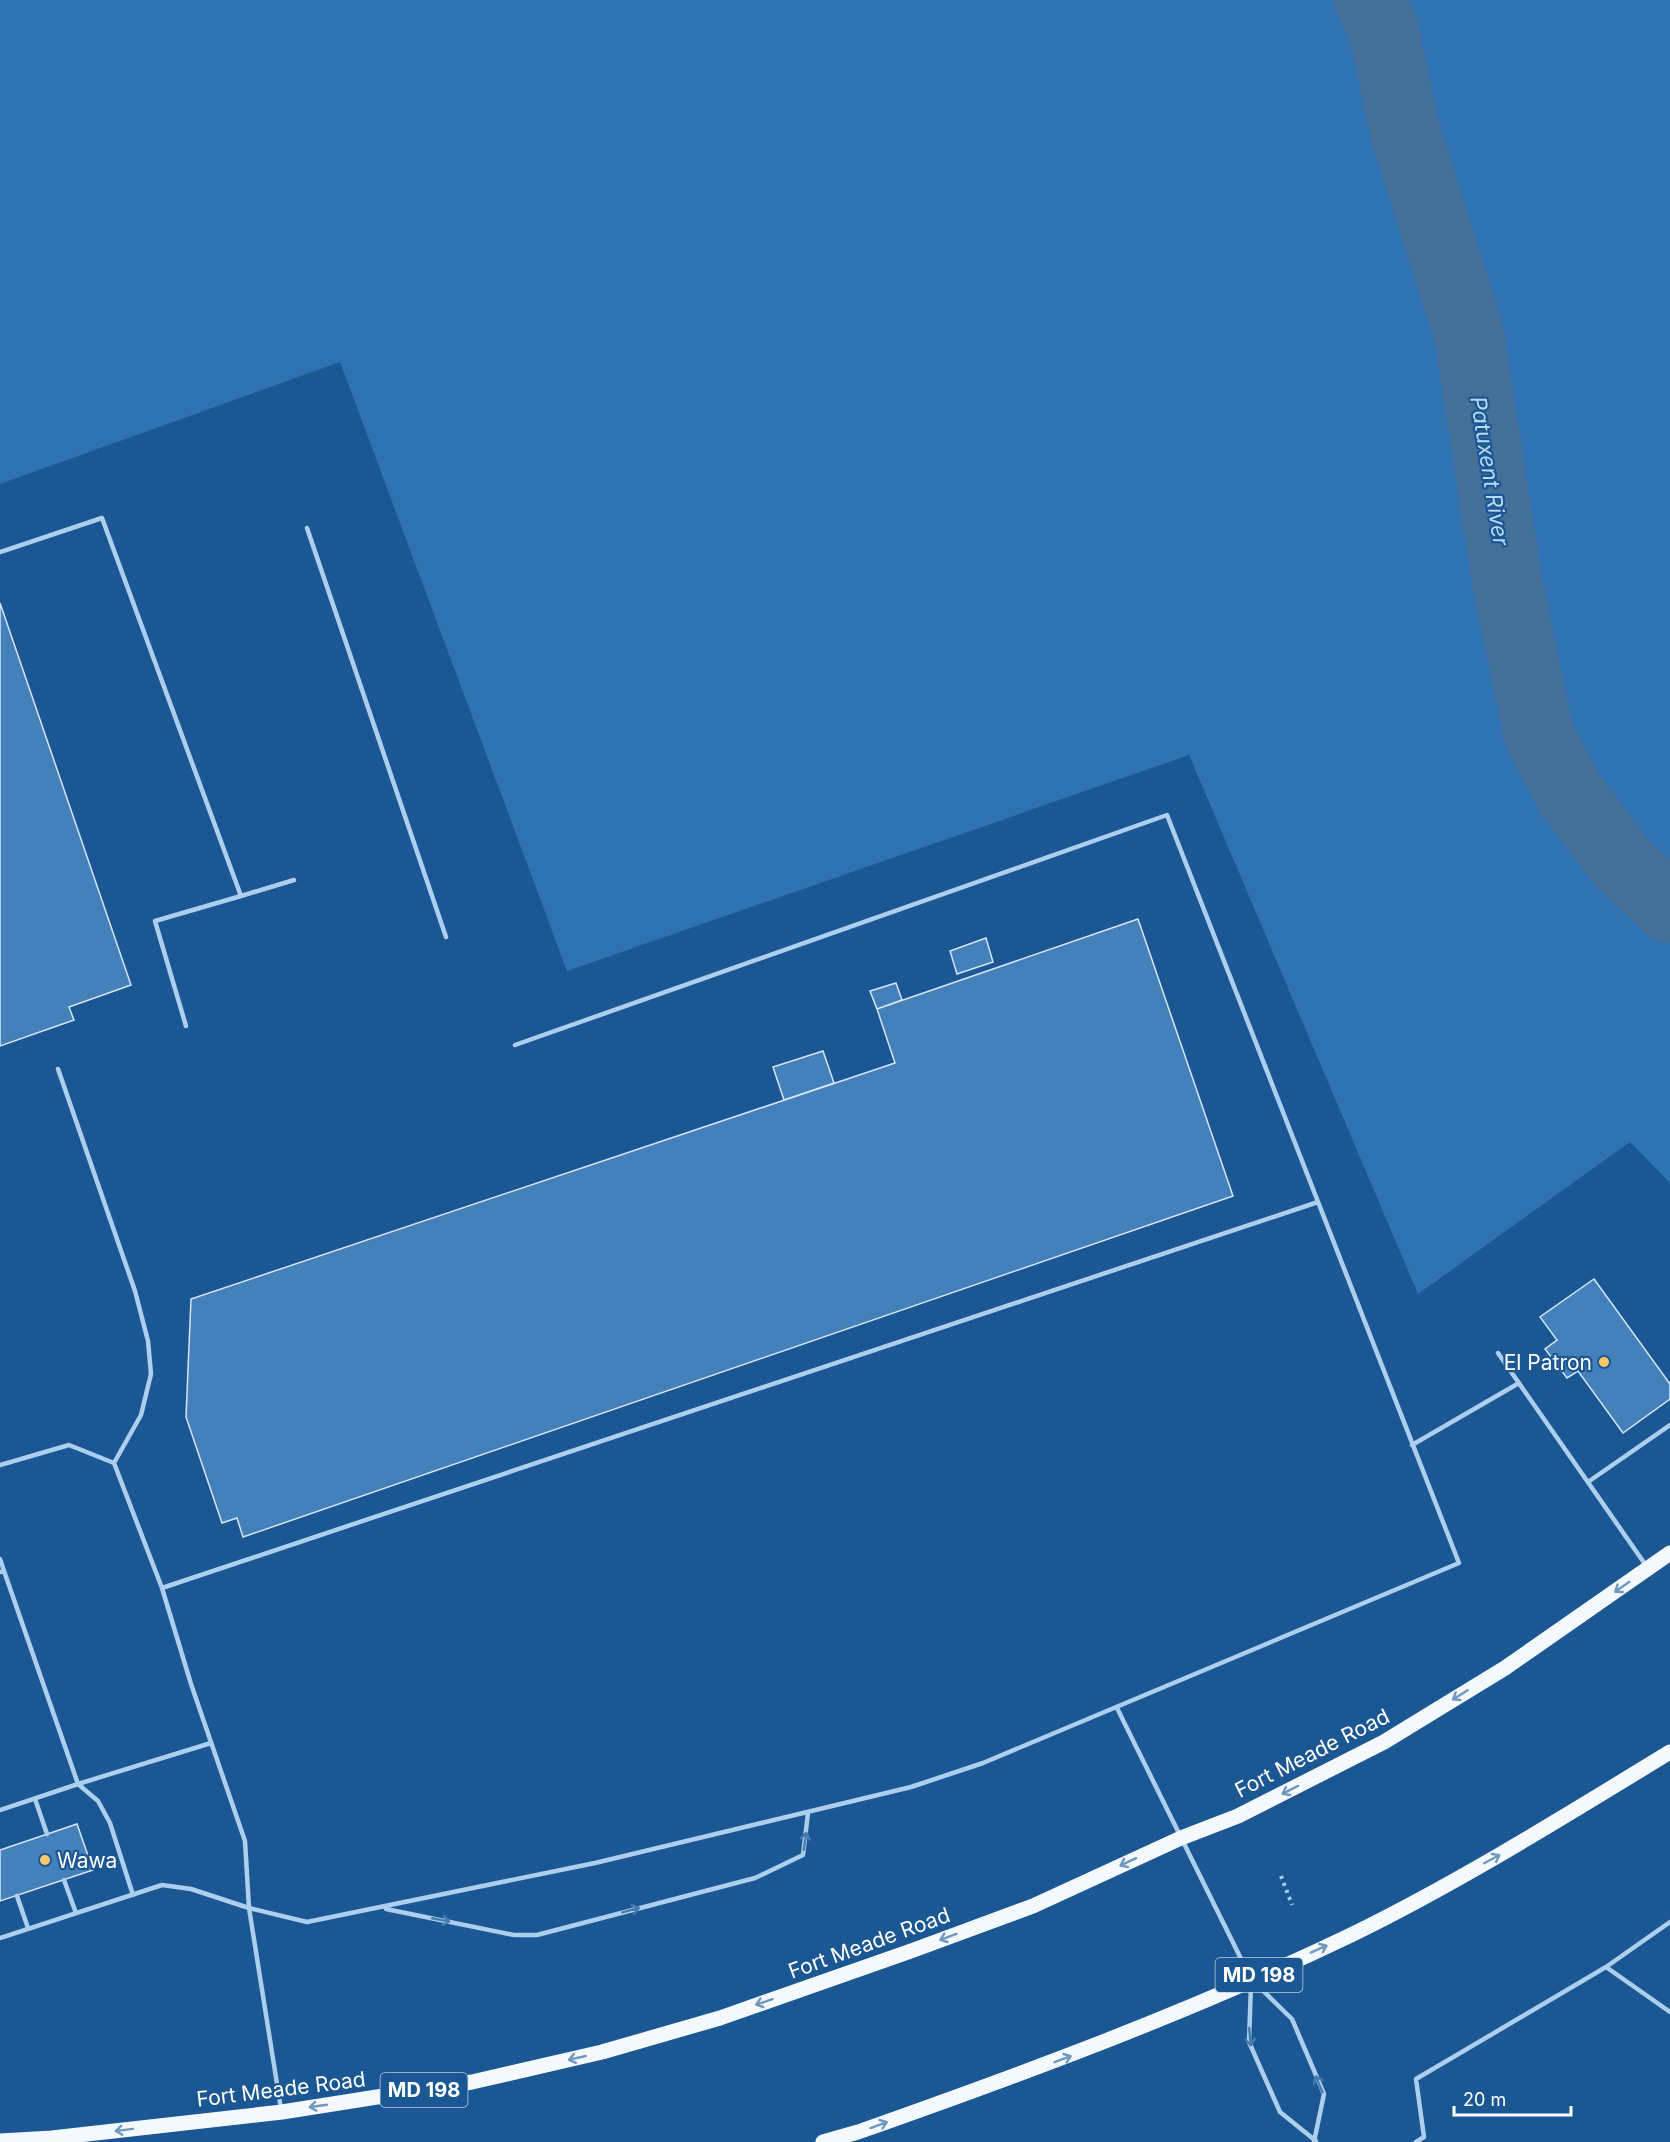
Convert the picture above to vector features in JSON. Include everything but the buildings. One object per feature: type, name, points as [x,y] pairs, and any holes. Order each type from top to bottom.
[{"type":"main road","name":"Fort Meade Road","points":[[0,2140],[52,2138],[282,2112],[472,2082],[602,2052],[720,2018],[1033,1906],[1181,1838],[1238,1816],[1384,1742],[1505,1668],[1670,1553]]},
{"type":"main road","name":"MD 198","points":[[823,2142],[858,2132],[1063,2060],[1135,2031],[1351,1934],[1496,1857],[1670,1752]]},
{"type":"lane","points":[[0,552],[102,518],[241,896]]},
{"type":"lane","points":[[307,528],[446,937]]},
{"type":"lane","points":[[0,1938],[162,1885],[182,1887],[249,1908],[307,1922],[595,1863],[911,1787],[983,1763],[1459,1563],[1167,815],[514,1045]]},
{"type":"lane","points":[[186,1026],[154,921],[294,880]]},
{"type":"lane","points":[[58,1069],[135,1291],[148,1341],[151,1374],[141,1415],[114,1463]]},
{"type":"lane","points":[[162,1588],[1318,1202]]},
{"type":"lane","points":[[1498,1353],[1648,1569]]},
{"type":"lane","points":[[1412,1445],[1519,1383]]},
{"type":"lane","points":[[1588,1482],[1670,1425]]},
{"type":"lane","points":[[0,1465],[69,1445],[114,1463],[162,1588],[245,1841],[249,1908],[282,2112]]},
{"type":"lane","points":[[0,1559],[2,1571],[78,1784],[98,1802],[110,1823],[133,1894]]},
{"type":"lane","points":[[1117,1708],[1251,1979],[1292,2019],[1324,2094],[1316,2142]]},
{"type":"lane","points":[[0,1810],[211,1743]]},
{"type":"lane","points":[[35,1799],[47,1834]]},
{"type":"lane","points":[[383,1908],[514,1935],[537,1935],[755,1878],[803,1855],[808,1813]]},
{"type":"lane","points":[[64,1880],[76,1913]]},
{"type":"lane","points":[[17,1896],[28,1928]]},
{"type":"lane","points":[[1416,2142],[1425,2137],[1416,2079],[1606,1967],[1670,1922]]},
{"type":"lane","points":[[1606,1967],[1670,2012]]},
{"type":"lane","points":[[1251,1979],[1249,2042],[1281,2112],[1316,2142]]},
{"type":"path","points":[[1281,1876],[1292,1905]]},
{"type":"shaded area","points":[[0,0],[1670,0],[1670,1183],[1630,1142],[1418,1294],[1189,755],[567,971],[340,362],[0,484]]},
{"type":"waterway","name":"Patuxent River","points":[[1369,0],[1383,27],[1405,131],[1469,334],[1507,581],[1539,735],[1570,794],[1621,862],[1670,908]]},
{"type":"place","name":"El Patron","points":[[1604,1362]]},
{"type":"place","name":"Wawa","points":[[45,1860]]}]
